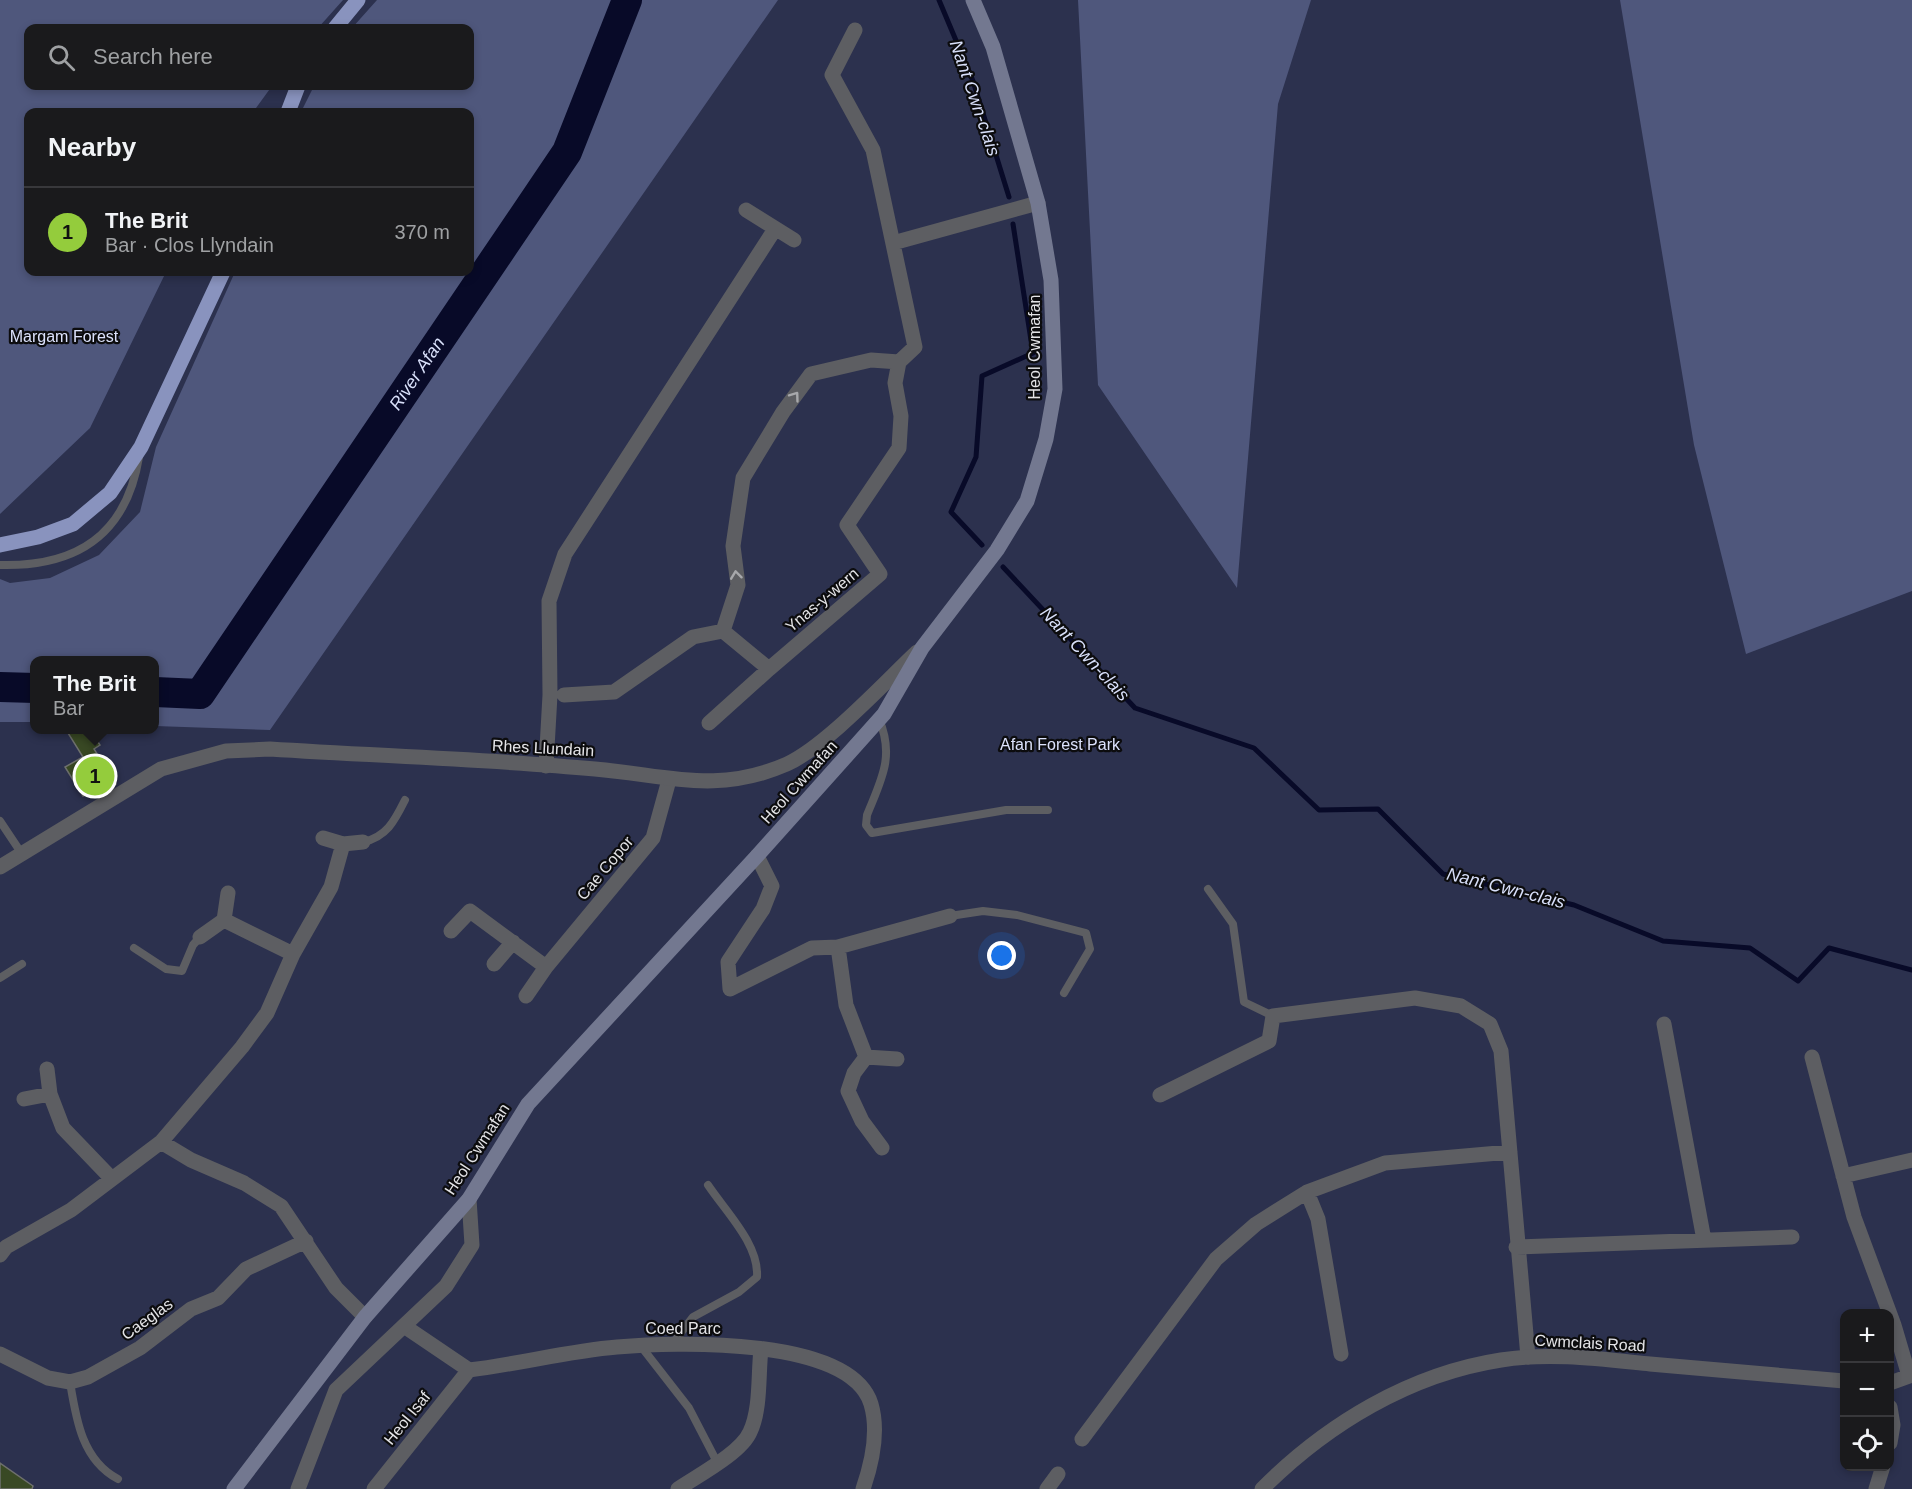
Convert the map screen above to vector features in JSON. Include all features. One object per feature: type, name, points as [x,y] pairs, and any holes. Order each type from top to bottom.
[{"type":"main road","points":[[338,24],[358,0]]},
{"type":"main road","name":"Heol Cwmafan","points":[[234,1489],[365,1317],[469,1200],[528,1104],[758,856],[879,719],[922,648],[997,550],[1027,501],[1046,439],[1055,389],[1055,332],[1051,280],[1038,203],[993,47],[973,0]]},
{"type":"main road","points":[[290,108],[296,90]]},
{"type":"main road","points":[[0,545],[38,537],[73,524],[110,493],[141,447],[221,276]]},
{"type":"street","name":"Ynas-y-wern","points":[[769,669],[880,574],[846,525],[899,447],[902,416],[895,383],[899,362],[915,346],[873,150],[832,75],[855,30]]},
{"type":"street","points":[[893,243],[1038,203]]},
{"type":"street","points":[[746,210],[794,240]]},
{"type":"street","points":[[546,766],[550,695],[549,601],[565,554],[775,229]]},
{"type":"street","points":[[723,631],[738,585],[733,546],[743,478],[783,412],[811,374],[871,360],[899,362]]},
{"type":"street","points":[[709,723],[769,669],[723,631]]},
{"type":"street","points":[[564,695],[614,692],[693,637],[723,631]]},
{"type":"street","name":"Rhes Llundain","points":[[0,867],[123,790],[161,769],[210,754],[246,749],[596,769],[703,783],[742,779],[788,763],[827,736],[922,648]]},
{"type":"street","name":"Cae Copor","points":[[526,996],[546,967],[653,838],[669,780]]},
{"type":"street","points":[[323,838],[343,843],[363,842]]},
{"type":"street","points":[[0,1255],[6,1247],[71,1210],[161,1142],[267,1013],[293,954],[331,887],[343,843]]},
{"type":"street","points":[[758,856],[772,886],[763,909],[728,962],[730,989],[812,948],[838,947],[950,916]]},
{"type":"street","points":[[200,937],[224,920],[228,893]]},
{"type":"street","points":[[452,931],[470,911],[546,967]]},
{"type":"street","points":[[224,920],[293,954]]},
{"type":"street","points":[[494,964],[513,942]]},
{"type":"street","points":[[838,947],[846,1005],[866,1057]]},
{"type":"street","points":[[1160,1095],[1269,1041],[1273,1016],[1415,998],[1461,1006],[1490,1024],[1501,1051],[1516,1247],[1528,1357]]},
{"type":"street","points":[[1664,1024],[1704,1240]]},
{"type":"street","points":[[866,1057],[897,1059]]},
{"type":"street","points":[[866,1057],[854,1073],[848,1091],[862,1120],[882,1148]]},
{"type":"street","points":[[1812,1057],[1854,1217],[1894,1324],[1910,1376],[1894,1382]]},
{"type":"street","points":[[47,1069],[50,1094],[63,1128],[112,1179]]},
{"type":"street","points":[[24,1099],[50,1094]]},
{"type":"street","points":[[161,1142],[191,1160],[244,1183],[281,1206],[336,1288],[365,1317]]},
{"type":"street","points":[[1082,1438],[1216,1259],[1256,1224],[1307,1192],[1385,1163],[1510,1152]]},
{"type":"street","points":[[1843,1176],[1912,1160]]},
{"type":"street","points":[[1307,1192],[1318,1219],[1341,1354]]},
{"type":"street","points":[[298,1489],[336,1390],[446,1286],[472,1245],[469,1200]]},
{"type":"street","points":[[1516,1247],[1792,1237]]},
{"type":"street","name":"Caeglas","points":[[70,1382],[88,1377],[140,1348],[191,1309],[218,1298],[246,1269],[306,1241]]},
{"type":"street","points":[[404,1326],[469,1370]]},
{"type":"street","name":"Coed Parc","points":[[469,1370],[640,1345],[673,1343],[761,1349],[815,1359],[840,1370],[860,1386],[870,1403],[874,1428],[871,1466],[863,1489]]},
{"type":"street","points":[[678,1489],[739,1447],[750,1434],[754,1418],[761,1349]]},
{"type":"street","points":[[0,1354],[48,1378],[70,1382]]},
{"type":"street","name":"Cwmclais Road","points":[[1262,1489],[1340,1425],[1389,1394],[1423,1379],[1501,1360],[1528,1357],[1576,1357],[1840,1381]]},
{"type":"street","name":"Heol Isaf","points":[[374,1489],[469,1370]]},
{"type":"street","points":[[1876,1489],[1882,1471]]},
{"type":"street","points":[[1047,1489],[1058,1474]]},
{"type":"lane","points":[[0,566],[54,561],[94,543],[120,513],[135,481],[141,447]]},
{"type":"lane","points":[[879,719],[887,739],[887,757],[867,816],[866,825],[872,833],[1006,810],[1048,810]]},
{"type":"lane","points":[[363,842],[375,840],[392,826],[405,800]]},
{"type":"lane","points":[[0,821],[22,854]]},
{"type":"lane","points":[[1208,889],[1233,924],[1244,1002],[1273,1016]]},
{"type":"lane","points":[[950,916],[983,911],[1017,915],[1086,933],[1089,949],[1064,993]]},
{"type":"lane","points":[[134,948],[158,965],[182,971],[193,945],[200,937]]},
{"type":"lane","points":[[0,978],[22,964]]},
{"type":"lane","points":[[673,1343],[693,1317],[739,1292],[758,1277],[758,1265],[752,1249],[708,1185]]},
{"type":"lane","points":[[640,1345],[689,1408],[717,1462]]},
{"type":"lane","points":[[70,1382],[75,1414],[92,1458],[103,1472],[118,1479]]},
{"type":"green space","name":"Afan Forest Park","points":[[0,0],[1912,0],[1912,1489],[0,1489]]},
{"type":"green space","name":"Margam Forest","points":[[0,0],[343,0],[322,24],[24,24],[24,90],[269,90],[256,108],[24,108],[24,276],[164,276],[90,428],[0,514]]},
{"type":"green space","points":[[377,0],[778,0],[270,730],[159,726],[159,656],[30,656],[30,722],[0,722],[0,579],[10,583],[50,578],[99,555],[140,512],[156,447],[233,276],[474,276],[474,108],[303,108],[312,90],[474,90],[474,24],[356,24]]},
{"type":"green space","points":[[1078,0],[1311,0],[1278,104],[1237,588],[1098,385]]},
{"type":"green space","points":[[1620,0],[1912,0],[1912,591],[1746,654],[1694,445]]},
{"type":"building","points":[[69,734],[93,734],[100,745],[94,749],[116,784],[100,794],[98,791],[83,796],[65,767],[83,757]]},
{"type":"building","points":[[0,1463],[33,1486],[32,1489],[0,1489]]},
{"type":"waterway","name":"River Afan","points":[[159,692],[200,694],[567,152],[627,0]]},
{"type":"waterway","name":"Nant Cwn-clais","points":[[939,0],[973,81],[1009,197]]},
{"type":"waterway","name":"Nant Cwn-clais","points":[[982,545],[951,512],[976,457],[982,376],[1033,353],[1013,224]]},
{"type":"waterway","name":"Nant Cwn-clais","points":[[1003,567],[1135,708],[1254,748],[1319,810],[1378,809],[1443,874],[1574,905],[1663,941],[1750,948],[1798,981],[1829,948],[1912,970]]},
{"type":"waterway","name":"River Afan","points":[[0,687],[30,688]]},
{"type":"place","name":"The Brit","points":[[95,776]]}]
